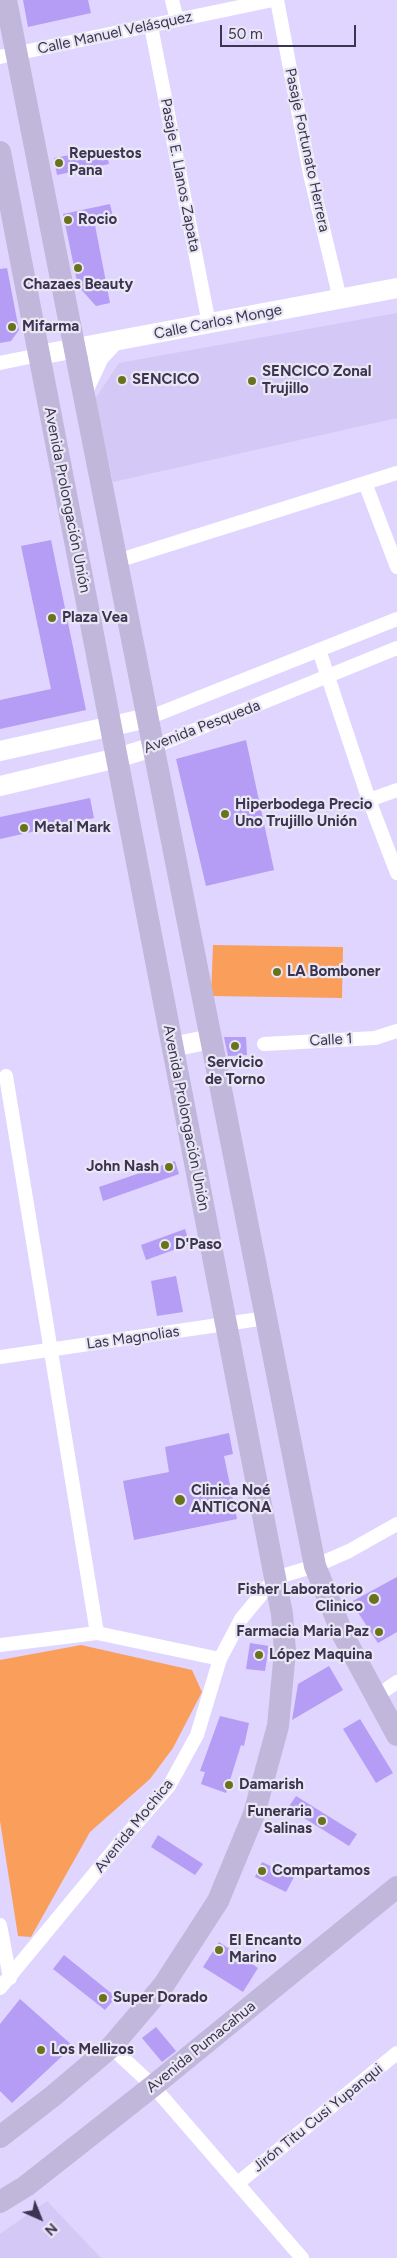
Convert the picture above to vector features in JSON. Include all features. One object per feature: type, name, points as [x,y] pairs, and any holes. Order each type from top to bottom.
[{"type":"main road","points":[[6,0],[8,55],[75,350],[315,1566],[343,1635],[397,1735]]},
{"type":"main road","name":"Avenida Prolongación Unión","points":[[0,152],[282,1614],[286,1650],[278,1726],[254,1814],[218,1901],[163,1986],[111,2047]]},
{"type":"main road","name":"Avenida Pumacahua","points":[[0,2202],[26,2186],[153,2086],[397,1887]]},
{"type":"main road","points":[[0,2137],[53,2096],[111,2047]]},
{"type":"street","points":[[172,0],[177,20]]},
{"type":"street","name":"Calle Manuel Velásquez","points":[[8,55],[272,0]]},
{"type":"street","name":"Pasaje Fortunato Herrera","points":[[277,0],[310,174],[340,299]]},
{"type":"street","name":"Pasaje E. Llanos Zapata","points":[[151,26],[209,324]]},
{"type":"street","name":"Calle Carlos Monge","points":[[39,356],[397,288]]},
{"type":"street","points":[[83,391],[99,357],[112,343]]},
{"type":"street","points":[[0,362],[39,356]]},
{"type":"street","points":[[117,561],[397,473]]},
{"type":"street","points":[[365,483],[397,567]]},
{"type":"street","name":"Avenida Pesqueda","points":[[0,752],[148,718],[397,619]]},
{"type":"street","name":"Avenida Pesqueda","points":[[0,786],[117,758],[153,747],[397,648]]},
{"type":"street","points":[[319,650],[369,800],[397,873]]},
{"type":"street","points":[[369,800],[397,790]]},
{"type":"street","name":"Calle 1","points":[[264,1044],[375,1038],[397,1031]]},
{"type":"street","points":[[172,1047],[211,1039]]},
{"type":"street","points":[[6,1076],[97,1633]]},
{"type":"street","name":"Las Magnolias","points":[[0,1357],[266,1318]]},
{"type":"street","points":[[275,1578],[315,1566],[349,1551],[397,1524]]},
{"type":"street","name":"Avenida Mochica","points":[[0,1988],[169,1786],[198,1735],[220,1659],[241,1619],[275,1578]]},
{"type":"street","points":[[0,1645],[97,1633],[220,1659]]},
{"type":"street","points":[[375,1697],[397,1682]]},
{"type":"street","points":[[0,1925],[10,1978]]},
{"type":"street","points":[[111,2047],[153,2086],[302,2258]]},
{"type":"street","name":"Jirón Titu Cusi Yupanqui","points":[[238,2183],[397,2053]]},
{"type":"shaded area","name":"SENCICO Zonal Trujillo","points":[[397,313],[397,418],[113,482],[95,399],[119,363]]},
{"type":"shaded area","name":"LA Bomboner","points":[[213,945],[343,947],[342,998],[211,996]]},
{"type":"shaded area","points":[[81,1645],[192,1670],[202,1692],[173,1748],[150,1779],[90,1832],[31,1937],[18,1936],[0,1821],[0,1660]]},
{"type":"shaded area","points":[[47,2201],[101,2258],[0,2258],[0,2234]]},
{"type":"building","points":[[23,0],[88,0],[91,13],[28,27]]},
{"type":"building","points":[[106,148],[109,164],[57,175],[54,158]]},
{"type":"building","points":[[110,204],[114,221],[95,225],[110,303],[96,306],[78,286],[63,214]]},
{"type":"building","points":[[7,268],[19,330],[11,341],[0,343],[0,269]]},
{"type":"building","name":"Plaza Vea","points":[[51,540],[86,710],[0,729],[0,700],[51,689],[21,546]]},
{"type":"building","name":"Hiperbodega Precio Uno Trujillo Unión","points":[[246,740],[274,870],[206,886],[176,759]]},
{"type":"building","name":"Metal Mark","points":[[90,798],[94,818],[0,839],[0,817]]},
{"type":"building","name":"Servicio de Torno","points":[[224,1037],[246,1037],[247,1055],[228,1056]]},
{"type":"building","points":[[175,1161],[179,1174],[103,1201],[99,1187]]},
{"type":"building","name":"D'Paso","points":[[185,1229],[190,1244],[146,1260],[141,1245]]},
{"type":"building","points":[[176,1276],[183,1312],[157,1316],[151,1281]]},
{"type":"building","name":"Clinica Noé ANTICONA","points":[[229,1433],[233,1454],[224,1456],[237,1519],[134,1540],[123,1481],[169,1472],[165,1447]]},
{"type":"building","points":[[397,1577],[397,1632],[378,1643],[351,1602]]},
{"type":"building","points":[[250,1643],[269,1646],[265,1671],[246,1669]]},
{"type":"building","points":[[329,1666],[343,1690],[292,1720],[298,1684]]},
{"type":"building","points":[[220,1716],[249,1723],[244,1746],[241,1745],[226,1793],[201,1784],[205,1772],[200,1771]]},
{"type":"building","points":[[360,1719],[393,1773],[376,1783],[343,1729]]},
{"type":"building","name":"Funeraria Salinas","points":[[296,1796],[357,1834],[349,1846],[288,1808]]},
{"type":"building","points":[[158,1835],[203,1864],[195,1875],[151,1847]]},
{"type":"building","points":[[262,1862],[294,1877],[286,1892],[255,1877]]},
{"type":"building","points":[[219,1942],[258,1968],[243,1992],[203,1967]]},
{"type":"building","points":[[64,1955],[116,1997],[105,2010],[53,1969]]},
{"type":"building","points":[[20,1999],[73,2046],[12,2103],[0,2091],[0,2024]]},
{"type":"building","points":[[156,2027],[176,2051],[162,2062],[142,2038]]},
{"type":"place","name":"Repuestos Pana","points":[[59,163]]},
{"type":"place","name":"Rocio","points":[[68,220]]},
{"type":"place","name":"Chazaes Beauty","points":[[78,268]]},
{"type":"place","name":"Mifarma","points":[[12,327]]},
{"type":"place","name":"SENCICO","points":[[122,380]]},
{"type":"place","name":"SENCICO Zonal Trujillo","points":[[252,381]]},
{"type":"place","name":"Plaza Vea","points":[[52,618]]},
{"type":"place","name":"Hiperbodega Precio Uno Trujillo Unión","points":[[225,814]]},
{"type":"place","name":"Metal Mark","points":[[24,828]]},
{"type":"place","name":"LA Bomboner","points":[[277,972]]},
{"type":"place","name":"Servicio de Torno","points":[[235,1046]]},
{"type":"place","name":"John Nash","points":[[169,1167]]},
{"type":"place","name":"D'Paso","points":[[165,1245]]},
{"type":"place","name":"Clinica Noé ANTICONA","points":[[180,1500]]},
{"type":"place","name":"Fisher Laboratorio Clinico","points":[[374,1599]]},
{"type":"place","name":"Farmacia Maria Paz","points":[[379,1632]]},
{"type":"place","name":"López Maquina","points":[[259,1655]]},
{"type":"place","name":"Damarish","points":[[229,1785]]},
{"type":"place","name":"Funeraria Salinas","points":[[322,1821]]},
{"type":"place","name":"Compartamos","points":[[262,1871]]},
{"type":"place","name":"El Encanto Marino","points":[[219,1950]]},
{"type":"place","name":"Super Dorado","points":[[103,1998]]},
{"type":"place","name":"Los Mellizos","points":[[41,2050]]}]
